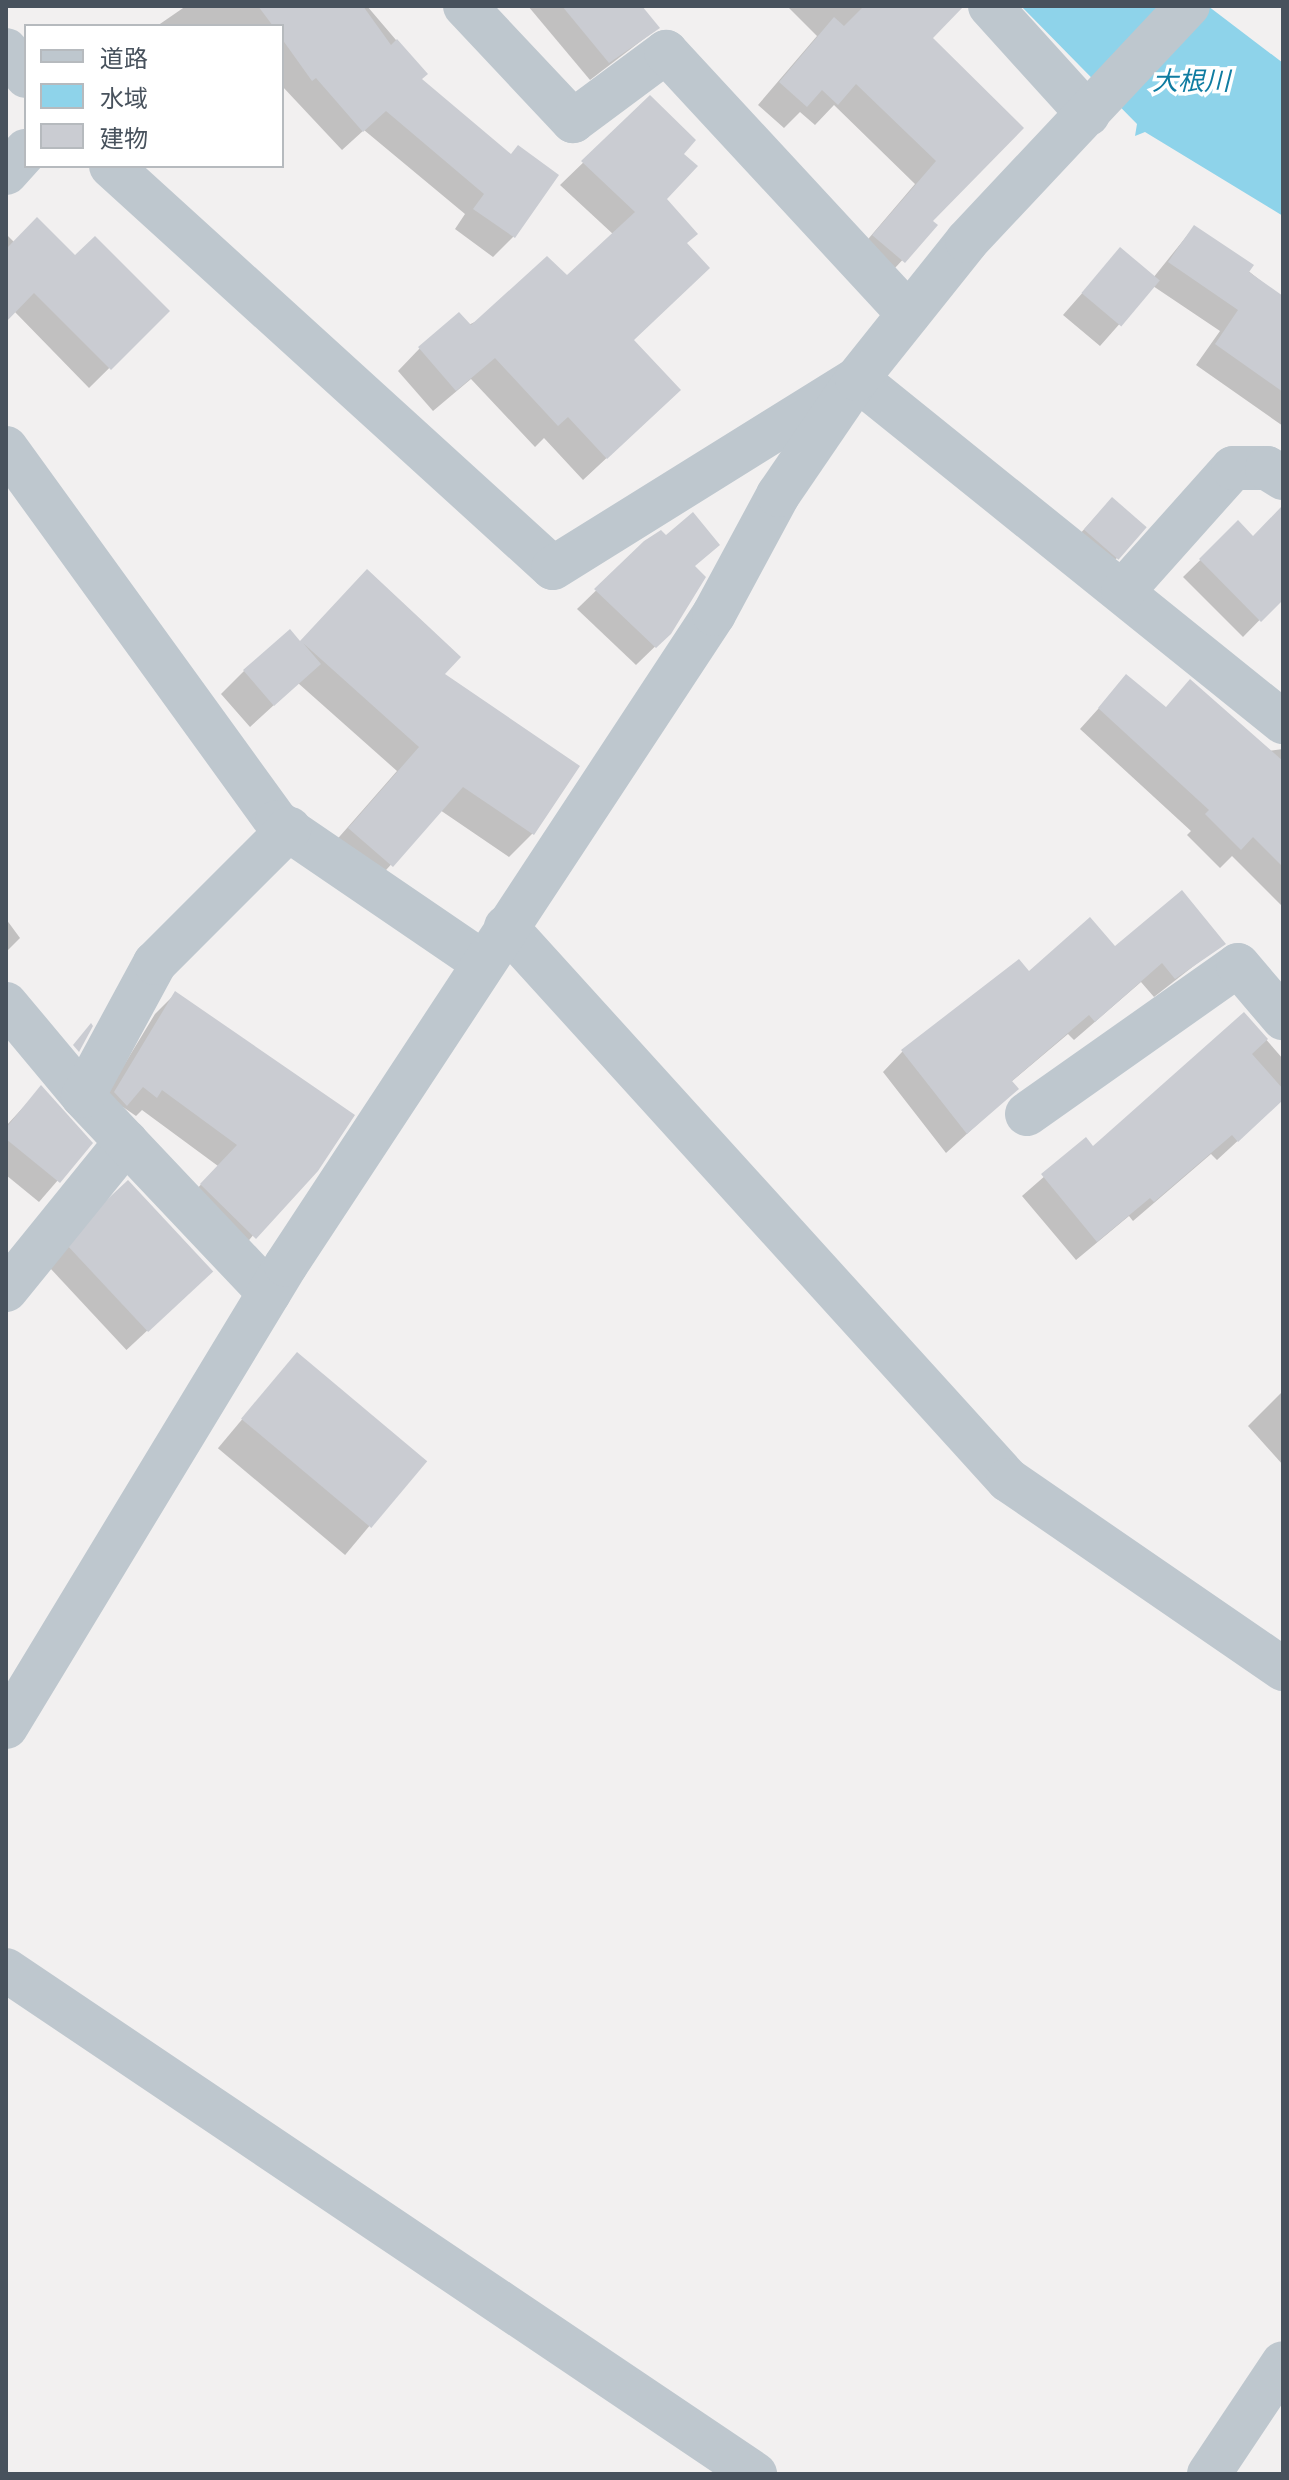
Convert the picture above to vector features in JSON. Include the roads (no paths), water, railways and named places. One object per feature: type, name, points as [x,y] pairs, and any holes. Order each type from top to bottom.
[{"type":"street","points":[[465,6],[573,121],[666,52],[909,314]]},
{"type":"street","points":[[990,6],[1088,114]]},
{"type":"street","points":[[6,1727],[20,1670],[269,1293],[482,962],[714,614],[778,495],[857,379],[967,241],[1188,6]]},
{"type":"street","points":[[6,50],[24,73]]},
{"type":"street","points":[[6,173],[24,153]]},
{"type":"street","points":[[113,168],[553,568],[857,379]]},
{"type":"street","points":[[857,379],[1283,722]]},
{"type":"street","points":[[6,448],[277,822],[482,962]]},
{"type":"street","points":[[1123,591],[1233,468],[1267,468],[1283,478]]},
{"type":"street","points":[[83,1096],[155,963],[289,829]]},
{"type":"street","points":[[506,927],[1008,1480],[1283,1669]]},
{"type":"street","points":[[1027,1114],[1238,965],[1283,1018]]},
{"type":"street","points":[[6,1004],[83,1096],[269,1293]]},
{"type":"street","points":[[6,1290],[126,1142]]},
{"type":"street","points":[[6,1970],[755,2474]]},
{"type":"street","points":[[1209,2474],[1283,2363]]},
{"type":"water","name":"大根川","points":[[1021,6],[1208,6],[1283,63],[1283,216],[1145,132],[1135,136],[1137,124]]}]
